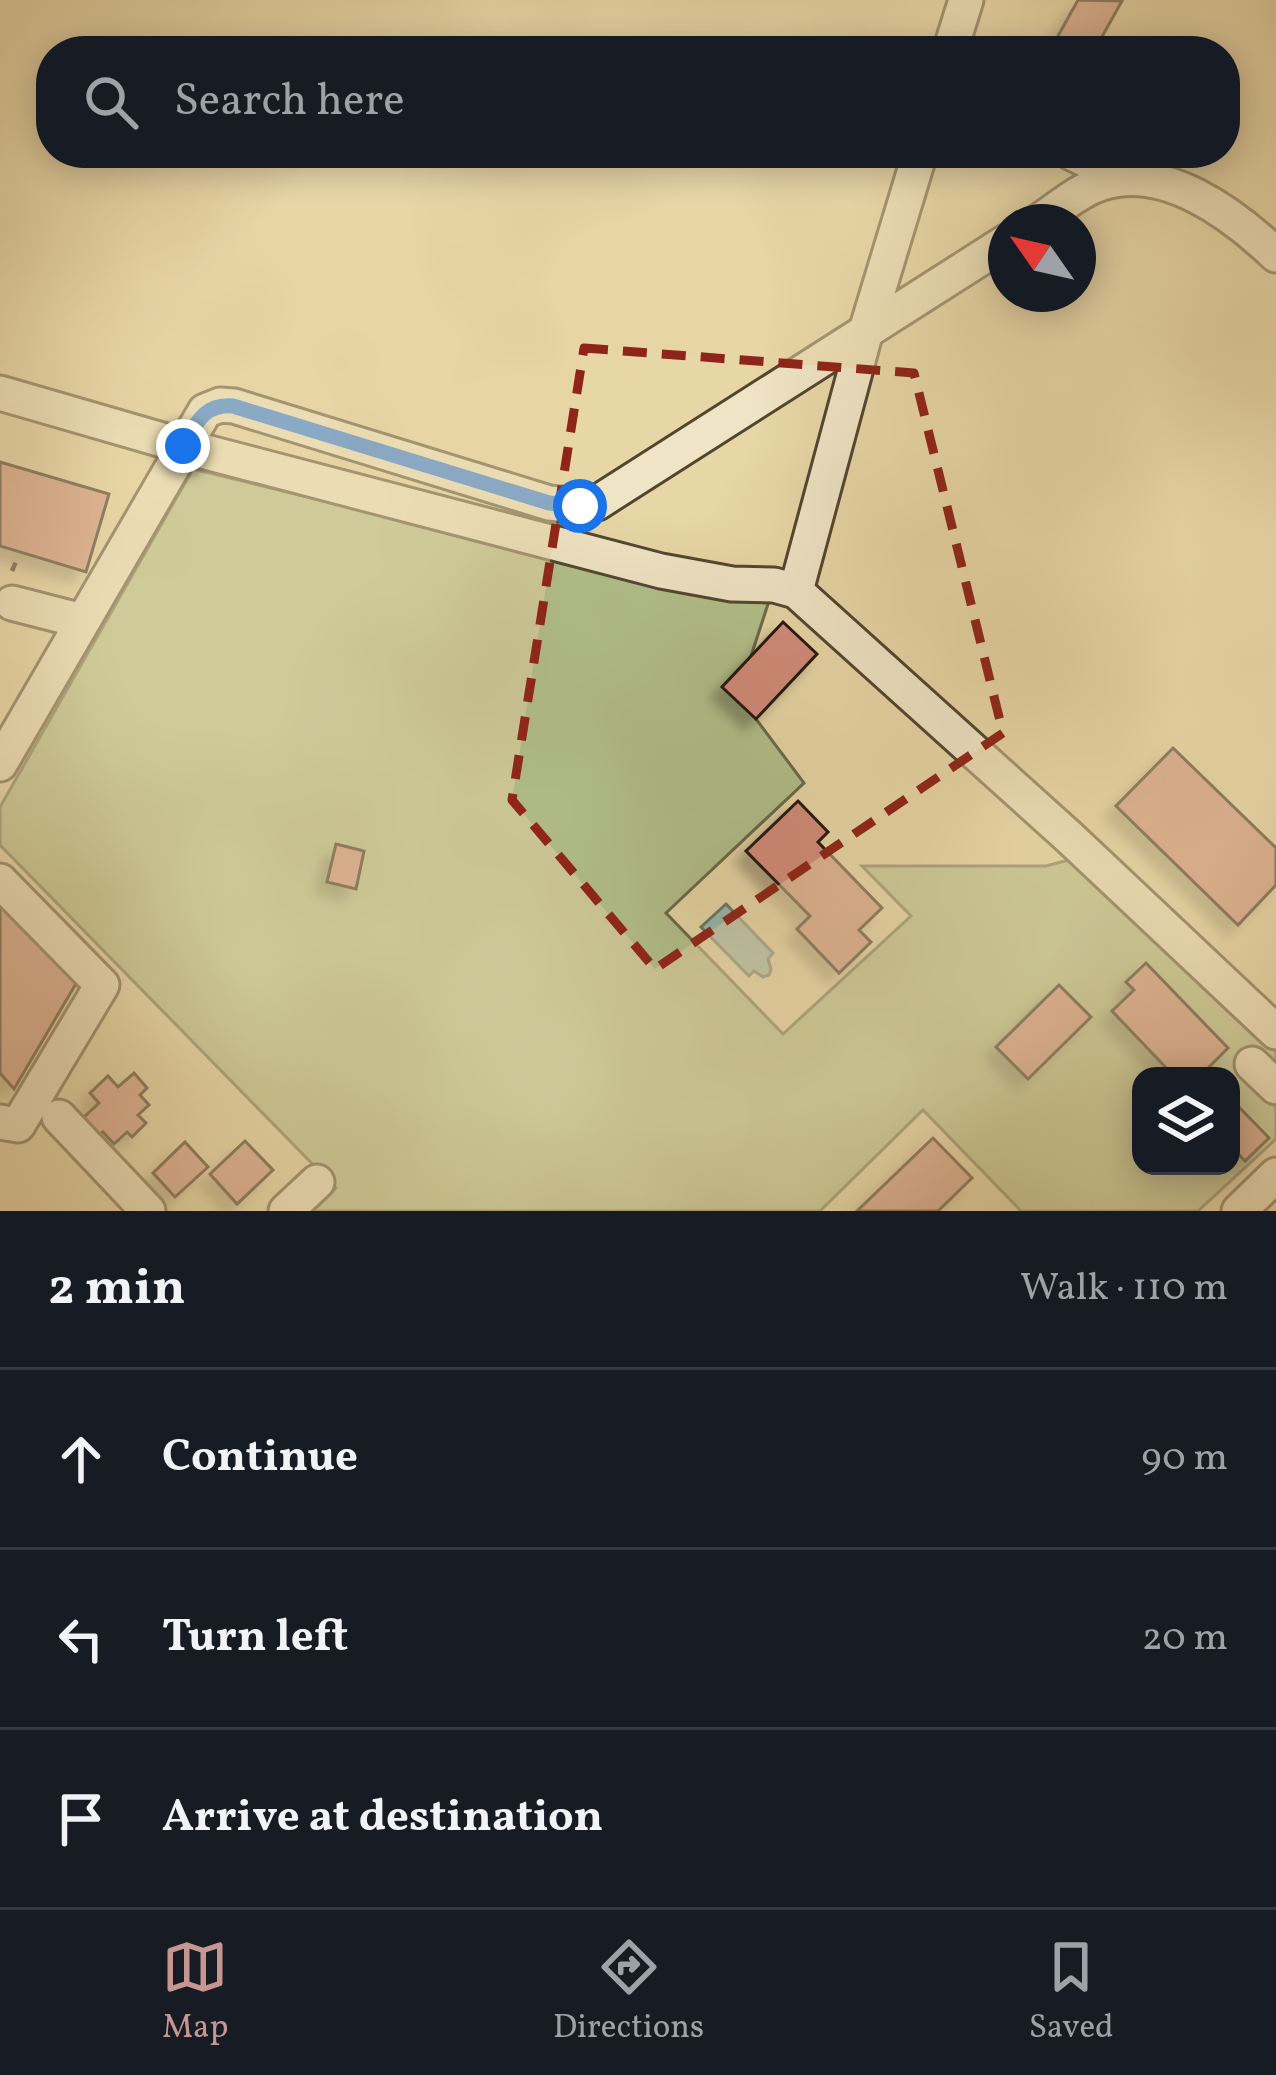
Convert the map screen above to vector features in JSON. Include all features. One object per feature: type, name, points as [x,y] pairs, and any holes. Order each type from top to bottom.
[{"type":"street","points":[[955,36],[966,0]]},
{"type":"street","points":[[796,591],[915,168]]},
{"type":"street","points":[[1103,168],[1198,197],[1248,228],[1276,255]]},
{"type":"street","points":[[1066,204],[1096,185],[1122,177]]},
{"type":"street","points":[[0,764],[205,411],[233,406],[549,503],[597,503],[988,254]]},
{"type":"street","points":[[0,393],[183,446],[662,571],[796,591],[1276,1032]]},
{"type":"street","points":[[0,413],[132,453],[152,462],[166,480]]},
{"type":"street","points":[[11,590],[82,621]]},
{"type":"street","points":[[0,881],[102,986],[18,1125],[0,1122]]},
{"type":"street","points":[[59,1117],[148,1211]]},
{"type":"street","points":[[1238,1211],[1276,1175]]},
{"type":"street","points":[[286,1211],[317,1182]]},
{"type":"path","points":[[11,590],[18,557]]},
{"type":"highlighted area","points":[[584,348],[914,373],[1003,733],[655,969],[512,800]]},
{"type":"green space","points":[[193,469],[685,589],[770,598],[751,656],[756,719],[804,783],[666,913],[783,1034],[911,916],[862,866],[1046,866],[1069,860],[1276,1050],[1276,1139],[1240,1172],[1240,1067],[1132,1067],[1132,1175],[1237,1175],[1198,1211],[1021,1211],[923,1110],[820,1211],[313,1211],[336,1188],[0,845],[0,807]]},
{"type":"water","points":[[726,904],[773,953],[768,959],[769,975],[754,971],[749,976],[701,927]]},
{"type":"building","points":[[1078,0],[1122,1],[1102,36],[1058,36]]},
{"type":"building","points":[[0,462],[109,494],[86,572],[0,546]]},
{"type":"building","points":[[783,622],[817,654],[756,719],[722,687]]},
{"type":"building","points":[[1173,748],[1276,848],[1276,885],[1238,925],[1116,806]]},
{"type":"building","points":[[798,801],[828,832],[818,842],[882,908],[859,930],[871,942],[839,973],[797,929],[810,916],[746,851]]},
{"type":"building","points":[[336,844],[364,851],[356,889],[327,882]]},
{"type":"building","points":[[0,898],[77,982],[14,1089],[0,1073]]},
{"type":"building","points":[[1146,963],[1228,1048],[1209,1067],[1165,1067],[1112,1011],[1134,990],[1126,982]]},
{"type":"building","points":[[1059,985],[1091,1017],[1028,1079],[996,1047]]},
{"type":"building","points":[[134,1073],[147,1088],[140,1095],[149,1105],[138,1115],[146,1123],[132,1137],[127,1132],[114,1144],[83,1118],[99,1103],[90,1093],[108,1076],[118,1087]]},
{"type":"building","points":[[1240,1108],[1269,1138],[1245,1161],[1240,1156]]},
{"type":"building","points":[[933,1138],[972,1178],[938,1211],[857,1211]]},
{"type":"building","points":[[245,1141],[273,1170],[237,1204],[210,1174]]},
{"type":"building","points":[[185,1142],[208,1167],[175,1197],[153,1173]]},
{"type":"route","points":[[183,446],[205,411],[233,406],[549,503],[580,506]]}]
